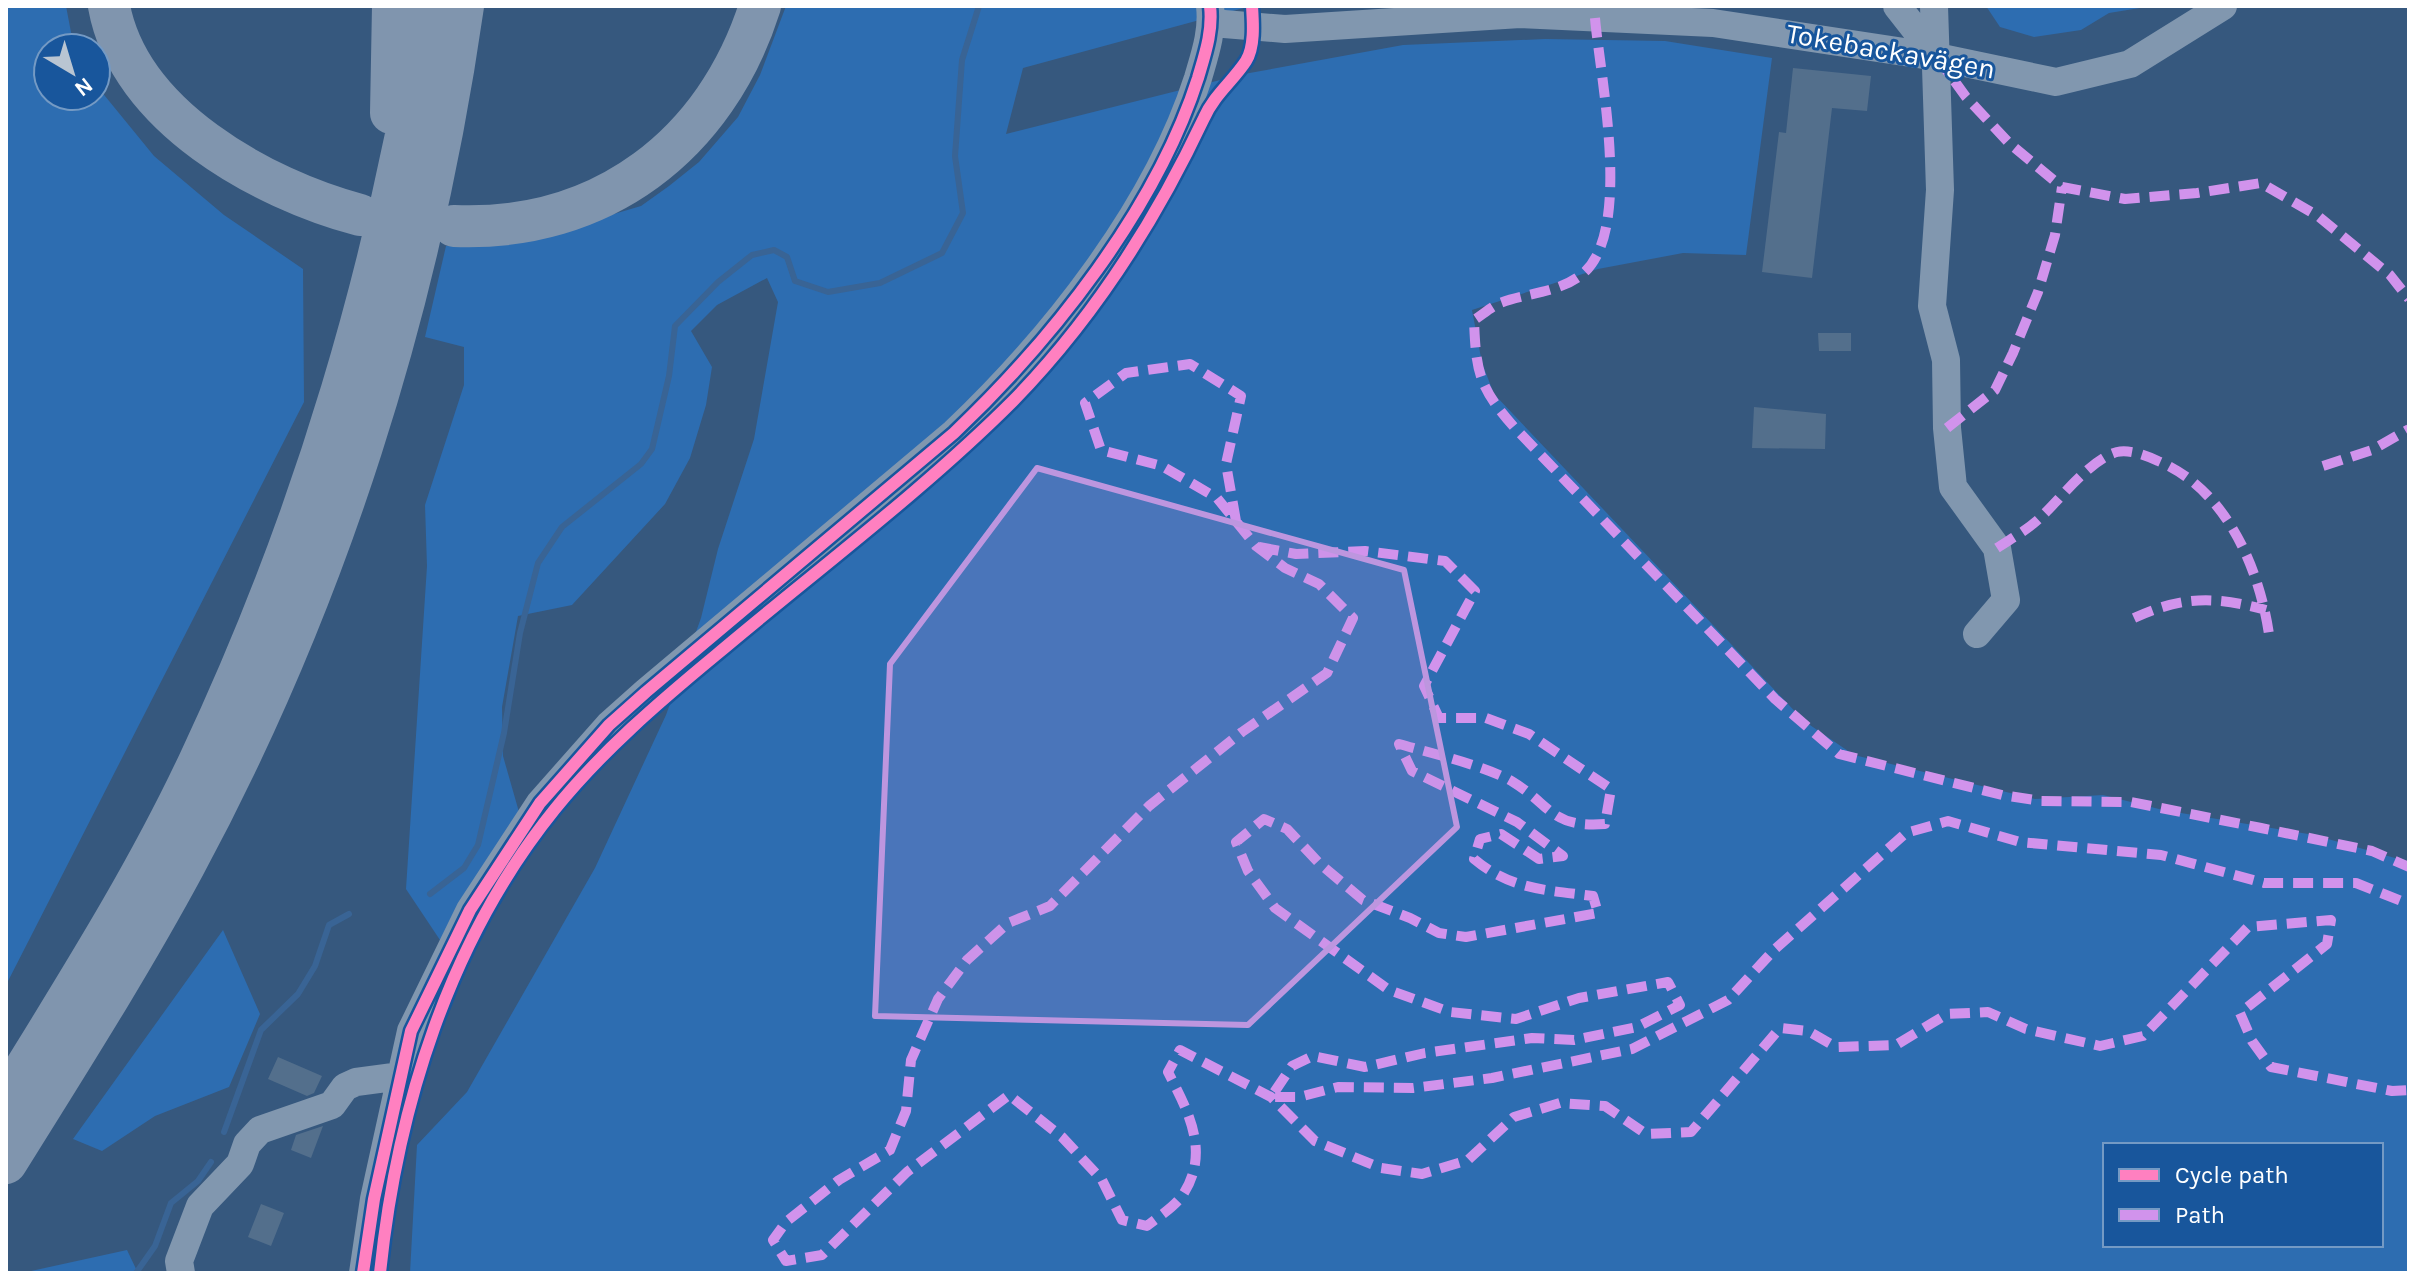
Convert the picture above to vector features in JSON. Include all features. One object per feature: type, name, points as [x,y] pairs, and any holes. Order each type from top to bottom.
[{"type":"highway","points":[[109,6],[120,42],[138,74],[160,101],[209,145],[298,196],[375,216]]},
{"type":"highway","points":[[375,216],[393,6]]},
{"type":"highway","points":[[6,1100],[155,848],[250,651],[300,527],[340,406],[375,216],[430,6]]},
{"type":"highway","points":[[6,1163],[113,991],[185,864],[276,673],[324,558],[399,325],[454,68],[463,6]]},
{"type":"highway","points":[[454,68],[480,6]]},
{"type":"highway","points":[[454,226],[526,223],[562,213],[642,173],[673,148],[721,94],[738,66],[760,6]]},
{"type":"street","points":[[1897,6],[1937,57]]},
{"type":"street","points":[[1934,6],[1940,190],[1932,306],[1946,360],[1947,428],[1953,487],[1997,548],[2006,600],[1977,634]]},
{"type":"street","name":"Tokebackavägen","points":[[1211,15],[1285,29],[1525,10],[1714,14],[2056,82],[2130,64],[2223,6]]},
{"type":"street","points":[[363,1273],[374,1199],[411,1031],[470,910],[540,803],[572,766],[646,692],[954,433],[999,390],[1042,339],[1142,201],[1191,99],[1211,15]]},
{"type":"street","points":[[181,1273],[179,1261],[200,1206],[240,1164],[247,1144],[260,1130],[332,1105],[345,1087],[356,1082],[401,1076]]},
{"type":"highlighted area","points":[[1037,468],[1404,570],[1457,827],[1248,1025],[875,1016],[890,664]]},
{"type":"shaded area","points":[[6,6],[66,6],[71,32],[32,32],[32,112],[112,112],[112,105],[154,156],[224,215],[303,269],[304,402],[6,985]]},
{"type":"shaded area","points":[[786,6],[1251,6],[1023,68],[1006,134],[1244,74],[1403,45],[1545,39],[1665,41],[1772,58],[1746,255],[1683,253],[1598,269],[1472,310],[1482,363],[1494,394],[1804,721],[1854,755],[2035,799],[2103,795],[2163,810],[2314,835],[2409,862],[2409,1273],[410,1273],[417,1145],[467,1092],[595,868],[666,715],[701,618],[718,549],[754,439],[778,302],[767,278],[717,305],[691,331],[712,367],[706,405],[690,458],[665,504],[572,605],[518,616],[502,707],[503,756],[521,819],[446,949],[406,889],[427,566],[425,505],[464,385],[464,347],[425,337],[446,246],[519,242],[641,206],[699,162],[738,117],[760,75]]},
{"type":"shaded area","points":[[1986,6],[2152,6],[2109,13],[2081,30],[2034,37],[2000,27]]},
{"type":"shaded area","points":[[223,930],[260,1014],[229,1087],[155,1116],[102,1151],[73,1139]]},
{"type":"shaded area","points":[[127,1250],[138,1273],[22,1273]]},
{"type":"building","points":[[1793,68],[1871,76],[1867,111],[1832,108],[1812,278],[1762,272],[1779,132],[1786,133]]},
{"type":"building","points":[[1818,333],[1851,333],[1851,351],[1819,351]]},
{"type":"building","points":[[1754,407],[1826,414],[1825,449],[1752,448]]},
{"type":"building","points":[[278,1057],[322,1076],[314,1093],[307,1096],[268,1079]]},
{"type":"building","points":[[323,1126],[311,1158],[291,1150],[296,1135]]},
{"type":"building","points":[[261,1204],[284,1213],[271,1246],[248,1237]]},
{"type":"waterway","points":[[430,894],[464,868],[478,845],[504,733],[520,633],[538,563],[562,527],[641,464],[652,449],[669,376],[675,326],[718,282],[752,255],[774,250],[787,257],[795,281],[828,292],[880,283],[942,253],[963,213],[955,156],[962,60],[979,6]]},
{"type":"waterway","points":[[224,1132],[261,1030],[298,994],[315,966],[329,925],[349,914]]},
{"type":"waterway","points":[[136,1273],[155,1246],[171,1203],[198,1181],[211,1162]]},
{"type":"marked path","points":[[1595,18],[1610,154],[1606,226],[1597,255],[1572,281],[1500,303],[1474,320],[1478,367],[1486,390],[1514,427],[1775,699],[1839,754],[2002,795],[2041,801],[2131,802],[2372,851],[2409,867]]},
{"type":"marked path","points":[[1937,57],[1966,97],[2009,143],[2062,187],[2125,199],[2197,193],[2261,183],[2318,216],[2390,275],[2409,299]]},
{"type":"marked path","points":[[1947,428],[1995,390],[2013,353],[2038,292],[2055,235],[2062,187]]},
{"type":"marked path","points":[[1236,521],[1226,464],[1241,396],[1190,364],[1126,373],[1085,403],[1101,450],[1162,466],[1217,498],[1256,546],[1285,568],[1319,584],[1353,618],[1327,673],[1242,732],[1149,806],[1050,906],[1008,923],[967,960],[938,999],[911,1060],[906,1111],[890,1150],[839,1180],[786,1222],[773,1240],[786,1261],[822,1255],[907,1172],[1009,1095],[1062,1137],[1102,1180],[1122,1220],[1147,1226],[1181,1198],[1192,1177],[1195,1162],[1196,1147],[1189,1116],[1168,1072],[1180,1050],[1271,1097],[1315,1141],[1381,1168],[1422,1174],[1468,1160],[1514,1117],[1560,1103],[1605,1106],[1646,1134],[1691,1132],[1780,1028],[1808,1031],[1836,1047],[1896,1045],[1947,1014],[1988,1012],[2026,1029],[2100,1046],[2143,1036],[2248,927],[2331,920],[2327,944],[2240,1013],[2252,1041],[2271,1067],[2392,1091],[2409,1090]]},
{"type":"marked path","points":[[2323,466],[2372,450],[2409,429]]},
{"type":"marked path","points":[[1997,548],[2037,521],[2097,462],[2122,451],[2144,455],[2183,474],[2222,513],[2249,561],[2259,588],[2270,641]]},
{"type":"marked path","points":[[1259,547],[1296,554],[1365,551],[1445,561],[1475,591],[1424,686],[1439,718],[1486,718],[1529,734],[1611,789],[1605,824],[1573,822],[1553,814],[1502,776],[1399,744],[1412,771],[1517,822],[1563,856],[1539,859],[1501,834],[1480,839],[1474,859],[1516,883],[1593,896],[1598,913],[1466,937],[1439,933],[1363,900],[1319,863],[1287,829],[1264,819],[1236,842],[1248,871],[1275,908],[1389,990],[1450,1012],[1516,1019],[1579,998],[1668,982],[1680,1005],[1637,1027],[1574,1040],[1532,1038],[1425,1053],[1365,1067],[1313,1056],[1292,1066],[1271,1097],[1299,1097],[1338,1087],[1413,1088],[1492,1078],[1632,1049],[1728,1000],[1774,950],[1906,833],[1948,821],[2020,842],[2161,855],[2264,883],[2356,883],[2409,904]]},
{"type":"marked path","points":[[2134,618],[2168,606],[2199,600],[2231,602],[2266,610]]},
{"type":"cycle path","points":[[363,1273],[374,1199],[411,1031],[470,910],[540,803],[609,725],[954,433],[1064,314],[1128,223],[1180,127],[1206,51],[1210,6]]},
{"type":"cycle path","points":[[380,1273],[400,1149],[434,1028],[485,914],[518,860],[555,809],[631,728],[942,467],[1013,401],[1042,369],[1120,267],[1165,194],[1208,110],[1246,61],[1252,42],[1252,6]]}]
